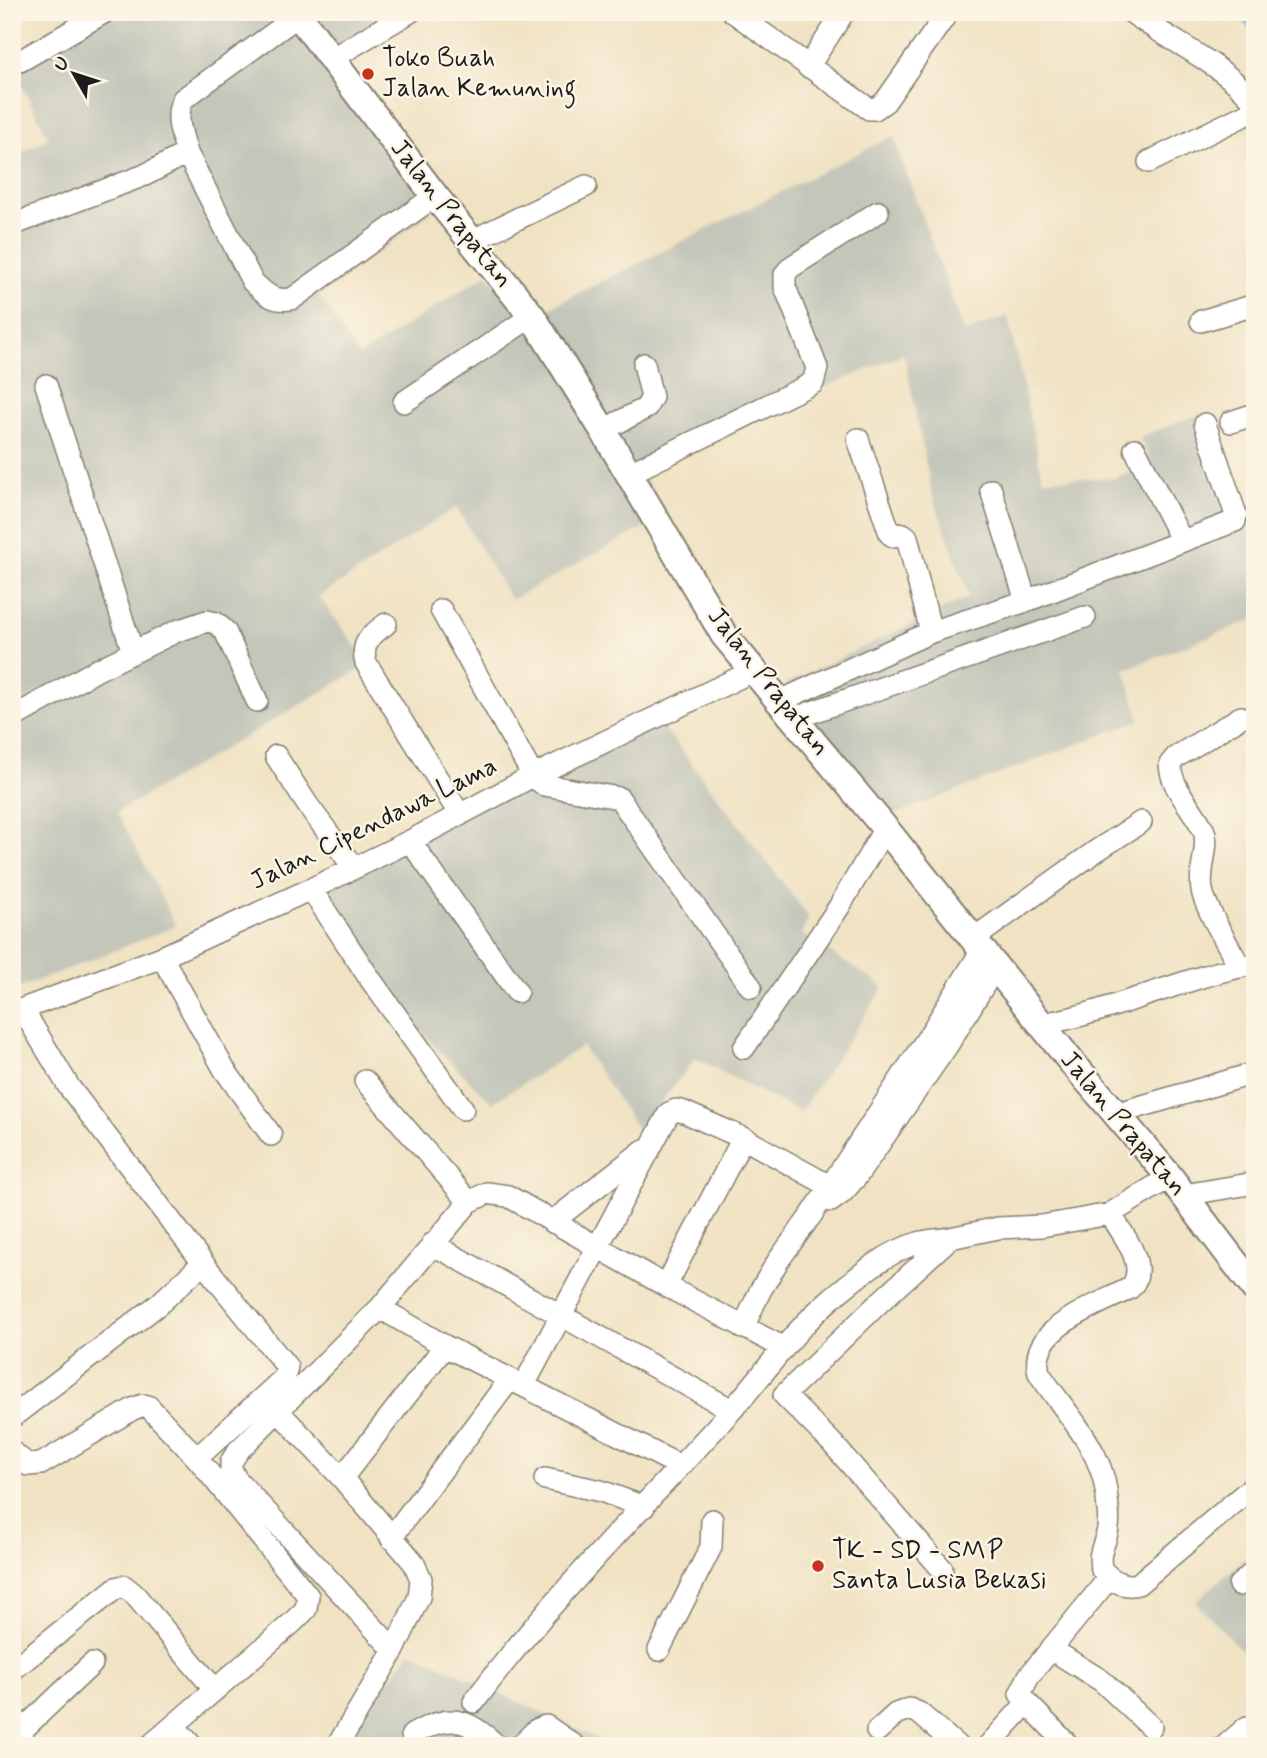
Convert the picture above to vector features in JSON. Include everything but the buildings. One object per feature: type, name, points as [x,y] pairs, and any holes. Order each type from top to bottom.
[{"type":"main road","name":"Jalan Prapatan","points":[[298,14],[435,196],[532,316],[724,635],[886,828],[1041,1024],[1177,1186],[1255,1289]]},
{"type":"street","points":[[20,61],[105,12]]},
{"type":"street","points":[[331,59],[410,12]]},
{"type":"street","points":[[733,12],[864,108],[876,109],[885,102],[948,12]]},
{"type":"street","points":[[808,67],[844,12]]},
{"type":"street","points":[[1131,12],[1197,52],[1235,80],[1255,102]]},
{"type":"street","points":[[298,14],[183,99],[178,109],[178,121],[187,153],[252,281],[265,294],[279,301],[292,299],[435,196]]},
{"type":"street","points":[[1149,162],[1255,110]]},
{"type":"street","points":[[12,225],[145,175],[187,153]]},
{"type":"street","points":[[471,241],[586,186]]},
{"type":"street","points":[[628,474],[813,383],[817,368],[785,287],[785,274],[791,267],[878,212]]},
{"type":"street","points":[[1201,321],[1255,305]]},
{"type":"street","points":[[404,401],[532,316]]},
{"type":"street","points":[[603,430],[646,408],[651,402],[644,364]]},
{"type":"street","points":[[46,385],[133,652]]},
{"type":"street","points":[[1231,422],[1255,414]]},
{"type":"street","points":[[788,709],[931,632],[1026,601],[1232,523],[1236,518],[1226,481],[1205,424]]},
{"type":"street","points":[[858,439],[890,534],[904,534],[907,537],[931,632]]},
{"type":"street","points":[[1135,449],[1182,541]]},
{"type":"street","points":[[991,490],[1026,601]]},
{"type":"street","points":[[441,610],[533,776],[544,785],[619,798],[751,987]]},
{"type":"street","points":[[788,709],[1085,617]]},
{"type":"street","points":[[12,718],[133,652],[197,623],[211,621],[225,631],[257,701]]},
{"type":"street","points":[[386,624],[369,636],[364,651],[366,663],[460,815]]},
{"type":"street","name":"Jalan Cipendawa Lama","points":[[18,1011],[162,957],[312,889],[533,776],[753,671]]},
{"type":"street","points":[[1041,1024],[1113,1008],[1247,966],[1202,892],[1200,875],[1206,839],[1182,795],[1170,764],[1176,757],[1241,717]]},
{"type":"street","points":[[276,756],[354,868]]},
{"type":"street","points":[[743,1328],[778,1261],[812,1214],[836,1189],[910,1082],[983,952],[1096,850],[1142,822]]},
{"type":"street","points":[[744,1048],[839,907],[886,828]]},
{"type":"street","points":[[410,841],[517,992]]},
{"type":"street","points":[[312,889],[368,976],[463,1109]]},
{"type":"street","points":[[162,957],[224,1069],[271,1135]]},
{"type":"street","points":[[18,1011],[69,1087],[203,1263],[286,1364],[288,1371],[284,1378],[197,1458]]},
{"type":"street","points":[[1115,1114],[1255,1073]]},
{"type":"street","points":[[365,1081],[469,1202]]},
{"type":"street","points":[[391,1538],[517,1382],[562,1315],[666,1116],[676,1110],[743,1138],[836,1189]]},
{"type":"street","points":[[666,1286],[743,1138]]},
{"type":"street","points":[[552,1222],[651,1144]]},
{"type":"street","points":[[474,1702],[505,1660],[551,1607],[732,1410],[784,1348],[834,1296],[879,1263],[918,1243],[998,1228],[1042,1226],[1110,1214],[1177,1186],[1255,1184]]},
{"type":"street","points":[[394,1650],[232,1474],[231,1462],[238,1451],[380,1308],[469,1202],[487,1193],[508,1196],[666,1286],[784,1348]]},
{"type":"street","points":[[1110,1214],[1123,1234],[1138,1267],[1137,1279],[1130,1288],[1064,1321],[1051,1331],[1039,1352],[1037,1364],[1039,1373],[1092,1450],[1101,1468],[1106,1489],[1108,1526],[1100,1564],[1109,1578],[1128,1586],[1138,1584],[1255,1485]]},
{"type":"street","points":[[942,1569],[832,1443],[783,1395],[950,1238]]},
{"type":"street","points":[[432,1244],[732,1410]]},
{"type":"street","points":[[12,1417],[159,1304],[203,1263]]},
{"type":"street","points":[[380,1308],[445,1346],[680,1466]]},
{"type":"street","points":[[342,1478],[445,1346]]},
{"type":"street","points":[[12,1452],[28,1465],[41,1464],[133,1409],[145,1405],[151,1408],[197,1458],[308,1596],[302,1614],[150,1746]]},
{"type":"street","points":[[278,1411],[342,1478],[414,1563],[421,1579],[419,1597],[394,1650],[339,1743]]},
{"type":"street","points":[[545,1479],[601,1491],[644,1507]]},
{"type":"street","points":[[659,1650],[711,1547],[712,1520]]},
{"type":"street","points":[[1069,1746],[1027,1703],[1020,1694],[1021,1689],[1109,1578]]},
{"type":"street","points":[[12,1671],[116,1588],[124,1586],[134,1594],[215,1690]]},
{"type":"street","points":[[1051,1649],[1102,1681],[1151,1727]]},
{"type":"street","points":[[17,1738],[92,1664]]},
{"type":"street","points":[[988,1746],[1027,1703]]},
{"type":"street","points":[[877,1731],[905,1708],[919,1713],[957,1746]]},
{"type":"street","points":[[412,1735],[426,1727],[453,1720],[463,1721],[492,1744]]},
{"type":"street","points":[[174,1726],[192,1746]]},
{"type":"street","points":[[520,1746],[536,1730],[546,1726],[575,1746]]},
{"type":"street","points":[[1225,1746],[1247,1727],[1255,1729]]},
{"type":"shaded area","points":[[91,12],[399,12],[316,55],[431,212],[319,296],[359,356],[487,274],[523,321],[893,136],[964,332],[1008,316],[1043,479],[1116,478],[1151,463],[1140,437],[1205,412],[1255,541],[1255,619],[1125,669],[1140,720],[888,817],[785,684],[969,597],[932,493],[904,354],[637,466],[668,514],[511,600],[456,507],[319,597],[369,664],[117,812],[176,926],[12,991],[12,158],[49,138],[12,67]]},
{"type":"shaded area","points":[[652,712],[809,917],[801,934],[884,987],[800,1112],[695,1058],[639,1131],[582,1046],[492,1103],[414,1025],[319,875]]},
{"type":"shaded area","points":[[1255,1550],[1255,1664],[1195,1602]]},
{"type":"shaded area","points":[[411,1651],[612,1746],[342,1746]]},
{"type":"waterway","points":[[1237,12],[1255,32]]},
{"type":"place","name":"Toko Buah Jalan Kemuning","points":[[368,74]]},
{"type":"place","name":"TK - SD - SMP Santa Lusia Bekasi","points":[[818,1566]]}]
